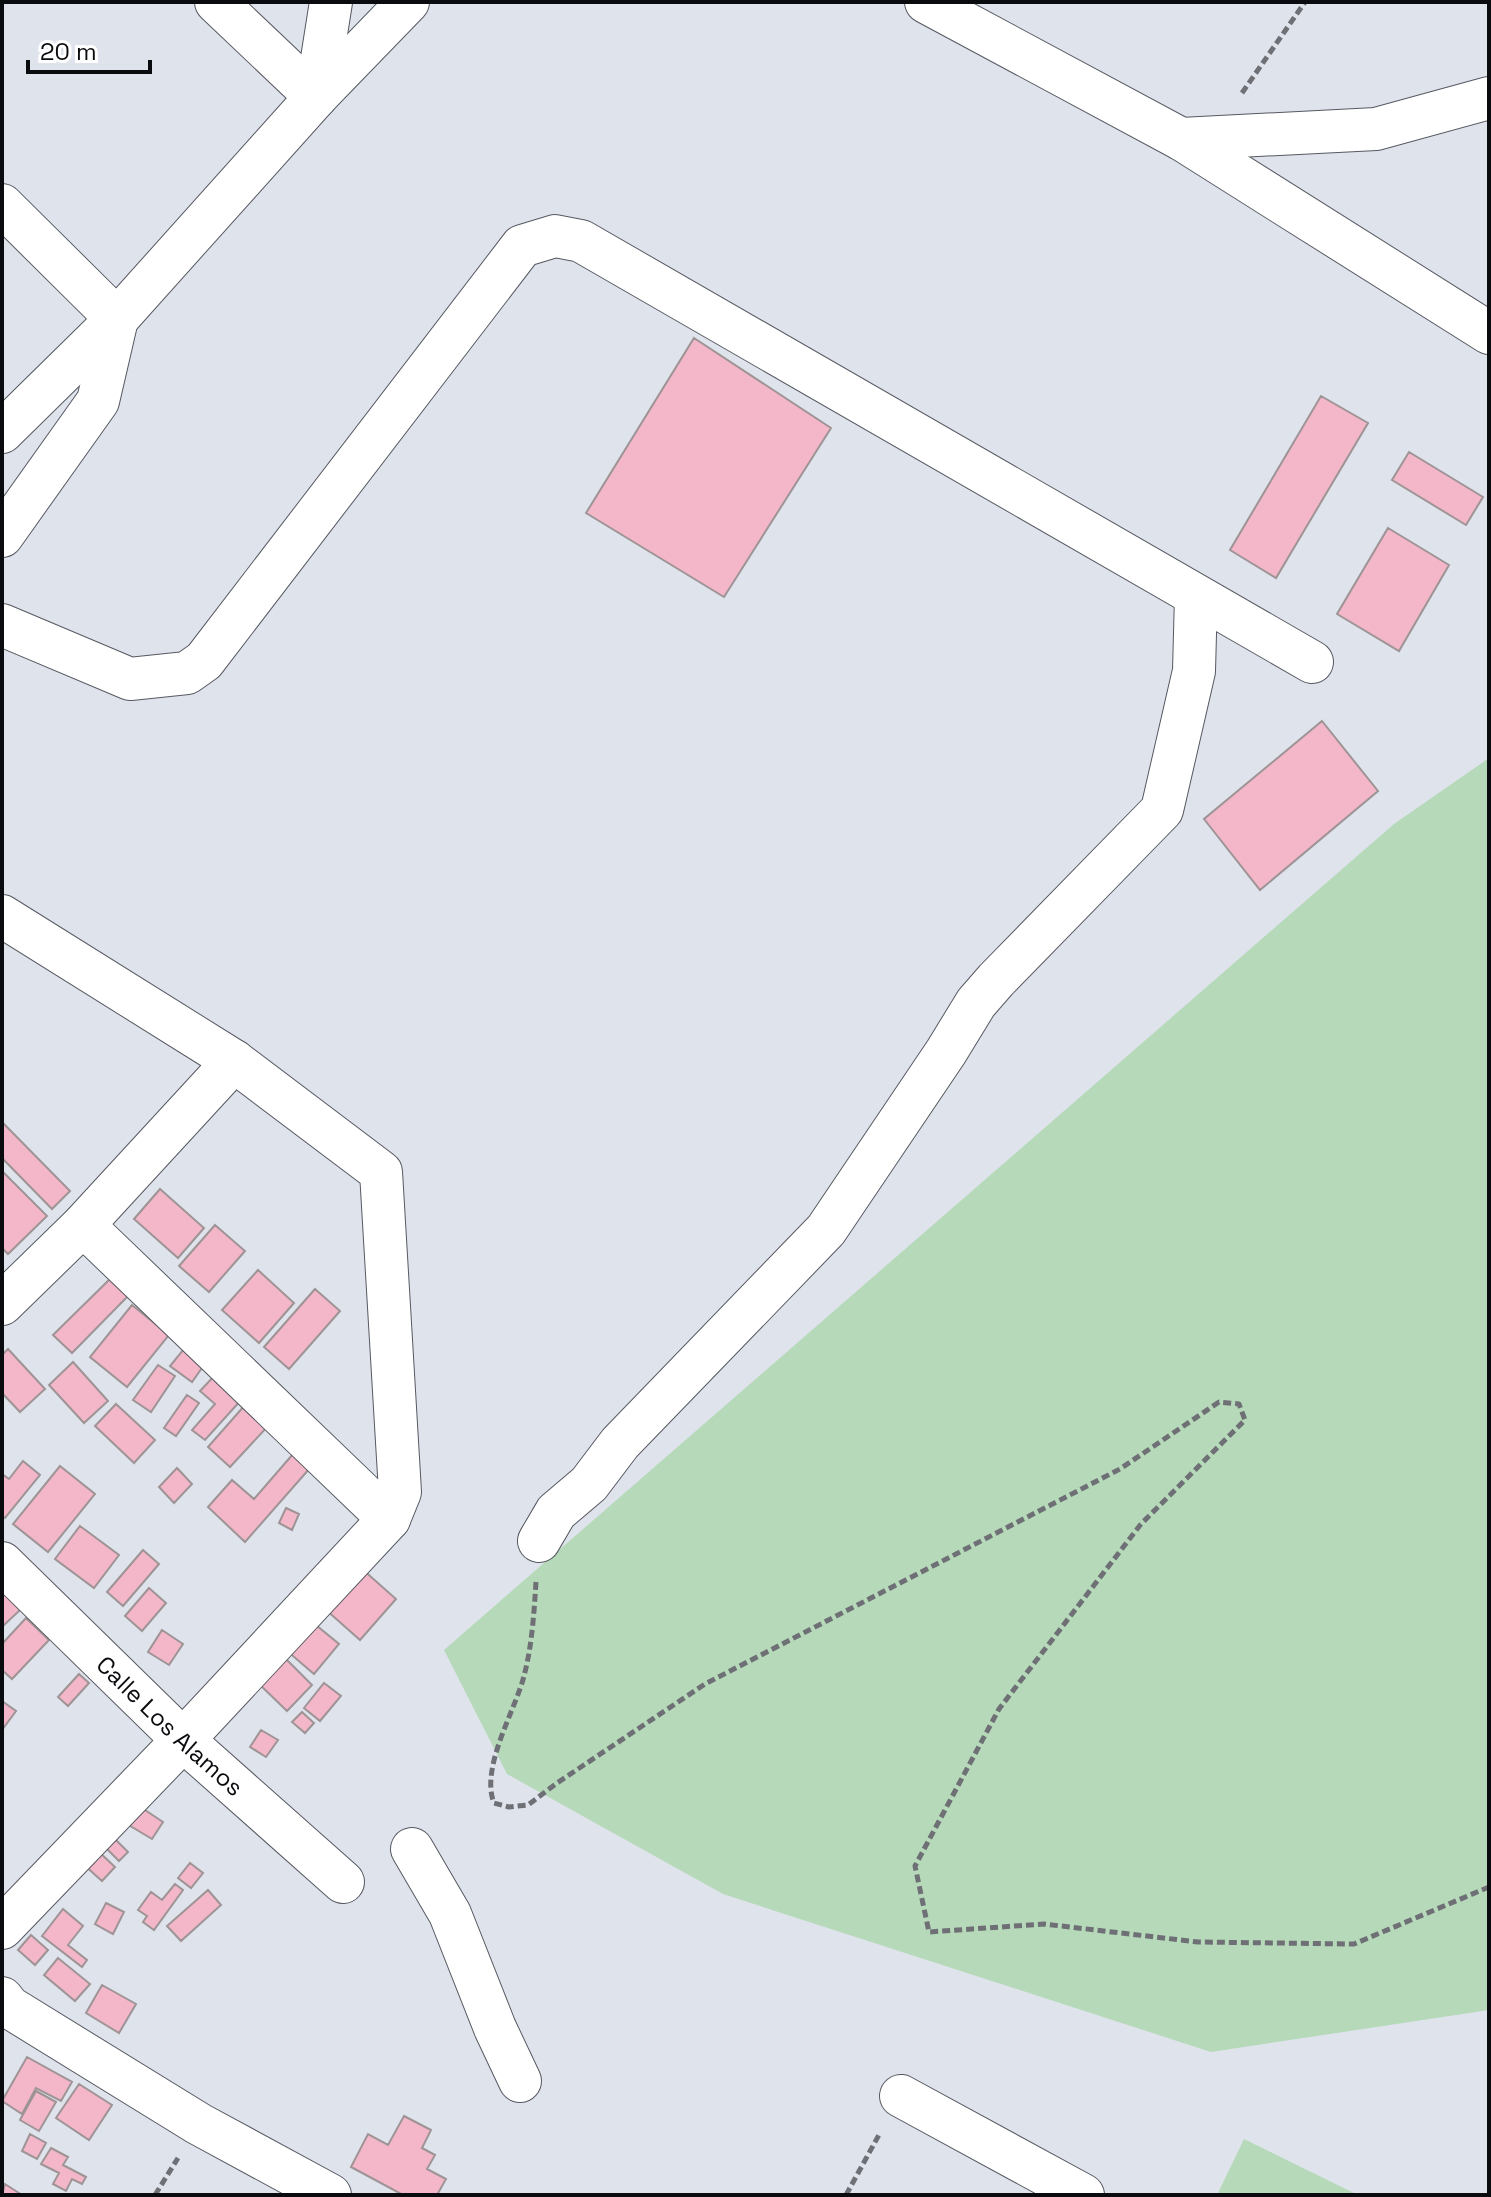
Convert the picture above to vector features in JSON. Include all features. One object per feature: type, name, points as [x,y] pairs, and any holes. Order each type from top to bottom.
[{"type":"street","points":[[216,2],[316,97]]},
{"type":"street","points":[[316,97],[331,2]]},
{"type":"street","points":[[2,432],[117,319],[316,97],[408,2]]},
{"type":"street","points":[[926,2],[1181,139],[1489,333]]},
{"type":"street","points":[[1181,139],[1376,129],[1489,98]]},
{"type":"street","points":[[2,205],[117,319]]},
{"type":"street","points":[[2,625],[130,679],[187,673],[204,661],[522,246],[555,236],[581,241],[1312,662]]},
{"type":"street","points":[[2,536],[98,401],[117,319]]},
{"type":"street","points":[[539,1541],[556,1512],[589,1484],[620,1443],[826,1230],[976,1003],[1162,810],[1194,671],[1196,596]]},
{"type":"street","points":[[2,916],[234,1061],[381,1172],[400,1492],[389,1519],[2,1928]]},
{"type":"street","points":[[2,1304],[83,1225],[234,1061]]},
{"type":"street","points":[[83,1225],[389,1519]]},
{"type":"street","name":"Calle Los Alamos","points":[[2,1563],[183,1740],[343,1882]]},
{"type":"street","points":[[412,1849],[450,1914],[495,2028],[520,2081]]},
{"type":"street","points":[[2,1998],[9,2007],[199,2124],[330,2195]]},
{"type":"street","points":[[901,2096],[1083,2195]]},
{"type":"path","points":[[1239,97],[1305,2]]},
{"type":"path","points":[[539,1541],[534,1617],[524,1676],[493,1766],[490,1793],[494,1803],[509,1807],[528,1805],[705,1684],[1120,1469],[1219,1402],[1239,1404],[1245,1420],[1141,1524],[999,1709],[915,1866],[929,1932],[1044,1924],[1198,1942],[1354,1944],[1489,1887]]},
{"type":"path","points":[[846,2195],[901,2096]]},
{"type":"green space","points":[[1489,758],[1489,2010],[1211,2052],[723,1894],[507,1774],[444,1650],[1394,824]]},
{"type":"green space","points":[[1244,2139],[1358,2195],[1217,2195]]},
{"type":"building","points":[[694,338],[831,428],[724,597],[586,513]]},
{"type":"building","points":[[1321,396],[1368,423],[1276,578],[1230,550]]},
{"type":"building","points":[[1409,452],[1483,497],[1466,525],[1392,480]]},
{"type":"building","points":[[1388,528],[1449,565],[1399,651],[1337,614]]},
{"type":"building","points":[[1322,721],[1378,791],[1260,890],[1204,819]]},
{"type":"building","points":[[2,1122],[70,1191],[52,1209],[2,1158]]},
{"type":"building","points":[[2,1171],[47,1216],[8,1254],[2,1248]]},
{"type":"building","points":[[160,1189],[204,1228],[178,1258],[134,1219]]},
{"type":"building","points":[[215,1225],[245,1251],[209,1292],[179,1266]]},
{"type":"building","points":[[258,1270],[294,1303],[259,1343],[222,1310]]},
{"type":"building","points":[[112,1277],[130,1294],[72,1353],[53,1335]]},
{"type":"building","points":[[315,1289],[340,1311],[289,1369],[264,1347]]},
{"type":"building","points":[[132,1305],[169,1335],[127,1387],[90,1357]]},
{"type":"building","points":[[8,1349],[45,1389],[20,1412],[2,1393],[2,1355]]},
{"type":"building","points":[[183,1350],[204,1365],[192,1382],[170,1366]]},
{"type":"building","points":[[73,1362],[108,1401],[84,1423],[49,1385]]},
{"type":"building","points":[[158,1365],[175,1376],[151,1412],[133,1400]]},
{"type":"building","points":[[214,1376],[242,1399],[205,1440],[192,1430],[215,1404],[200,1391]]},
{"type":"building","points":[[187,1395],[199,1403],[176,1436],[164,1428]]},
{"type":"building","points":[[116,1404],[155,1440],[134,1463],[95,1426]]},
{"type":"building","points":[[245,1405],[268,1426],[230,1467],[208,1447]]},
{"type":"building","points":[[293,1454],[310,1468],[245,1542],[208,1507],[232,1480],[254,1499]]},
{"type":"building","points":[[23,1461],[40,1475],[5,1518],[2,1516],[2,1474],[9,1479]]},
{"type":"building","points":[[60,1466],[95,1494],[48,1552],[13,1524]]},
{"type":"building","points":[[177,1468],[192,1484],[174,1503],[159,1487]]},
{"type":"building","points":[[286,1508],[299,1514],[292,1530],[279,1523]]},
{"type":"building","points":[[80,1526],[119,1555],[94,1588],[55,1559]]},
{"type":"building","points":[[143,1550],[159,1564],[123,1606],[107,1592]]},
{"type":"building","points":[[361,1568],[396,1599],[360,1640],[325,1609]]},
{"type":"building","points":[[149,1588],[166,1603],[142,1631],[125,1616]]},
{"type":"building","points":[[2,1591],[20,1610],[2,1627]]},
{"type":"building","points":[[26,1618],[49,1640],[12,1679],[2,1670],[2,1644]]},
{"type":"building","points":[[311,1621],[339,1644],[314,1674],[286,1650]]},
{"type":"building","points":[[162,1630],[183,1644],[169,1665],[148,1652]]},
{"type":"building","points":[[282,1655],[312,1685],[287,1711],[256,1681]]},
{"type":"building","points":[[79,1674],[89,1683],[68,1706],[58,1697]]},
{"type":"building","points":[[324,1683],[341,1696],[320,1721],[304,1708]]},
{"type":"building","points":[[2,1701],[16,1711],[2,1730]]},
{"type":"building","points":[[302,1712],[314,1723],[305,1733],[292,1722]]},
{"type":"building","points":[[261,1730],[278,1740],[266,1757],[250,1747]]},
{"type":"building","points":[[139,1806],[163,1822],[152,1839],[127,1824]]},
{"type":"building","points":[[112,1836],[128,1852],[119,1861],[103,1845]]},
{"type":"building","points":[[97,1850],[115,1867],[102,1881],[83,1864]]},
{"type":"building","points":[[190,1863],[203,1873],[191,1888],[178,1878]]},
{"type":"building","points":[[175,1884],[183,1890],[154,1930],[143,1922],[147,1916],[138,1910],[151,1892],[162,1900]]},
{"type":"building","points":[[208,1890],[221,1905],[181,1941],[167,1926]]},
{"type":"building","points":[[106,1903],[124,1912],[113,1934],[95,1924]]},
{"type":"building","points":[[63,1909],[83,1926],[68,1945],[87,1960],[82,1967],[42,1936]]},
{"type":"building","points":[[31,1935],[48,1950],[35,1965],[18,1950]]},
{"type":"building","points":[[58,1958],[90,1984],[75,2001],[44,1975]]},
{"type":"building","points":[[102,1985],[136,2004],[119,2033],[86,2013]]},
{"type":"building","points":[[27,2057],[72,2082],[61,2101],[36,2088],[22,2114],[2,2101]]},
{"type":"building","points":[[79,2084],[112,2105],[89,2140],[56,2118]]},
{"type":"building","points":[[36,2091],[56,2102],[39,2131],[20,2120]]},
{"type":"building","points":[[404,2116],[431,2130],[422,2148],[435,2155],[427,2169],[446,2179],[437,2195],[403,2195],[351,2167],[368,2134],[388,2145]]},
{"type":"building","points":[[30,2134],[46,2143],[37,2159],[22,2151]]},
{"type":"building","points":[[51,2148],[68,2157],[63,2165],[86,2177],[82,2184],[72,2179],[66,2191],[53,2184],[59,2173],[41,2164]]},
{"type":"building","points":[[5,2184],[22,2195],[2,2195]]}]
